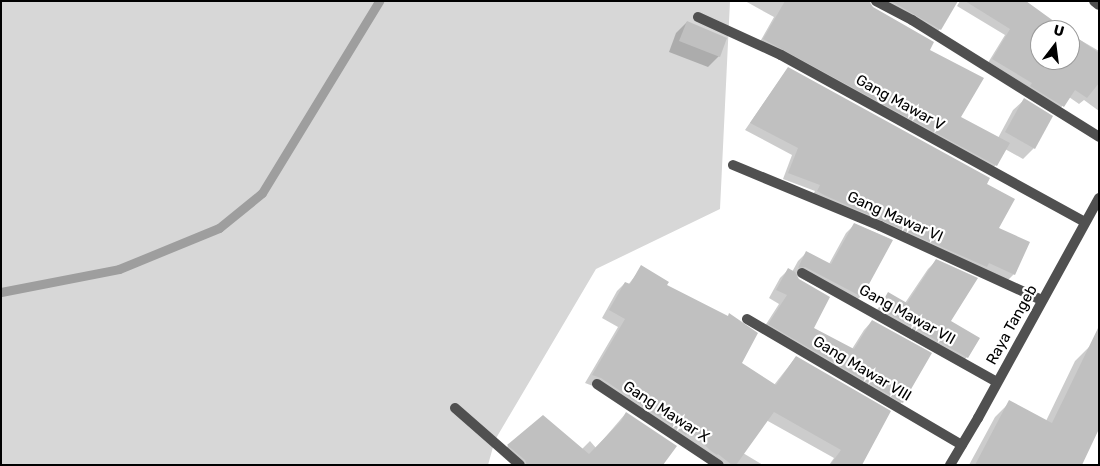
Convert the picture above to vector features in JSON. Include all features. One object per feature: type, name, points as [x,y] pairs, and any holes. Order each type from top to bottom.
[{"type":"street","points":[[876,1],[912,20],[1099,138]]},
{"type":"street","points":[[1094,1],[1099,5]]},
{"type":"street","name":"Gang Mawar V","points":[[698,17],[781,55],[1085,222]]},
{"type":"street","name":"Gang Mawar VI","points":[[733,165],[880,226],[1042,300]]},
{"type":"street","name":"Raya Tangeb","points":[[950,465],[1099,198]]},
{"type":"street","name":"Gang Mawar VII","points":[[802,273],[998,382]]},
{"type":"street","name":"Gang Mawar VIII","points":[[747,319],[962,445]]},
{"type":"street","name":"Gang Mawar X","points":[[597,384],[719,465]]},
{"type":"street","points":[[455,408],[520,465]]},
{"type":"shaded area","points":[[1,1],[730,1],[720,209],[596,269],[495,440],[488,465],[1,465]]},
{"type":"building","points":[[785,1],[869,1],[873,7],[934,42],[930,50],[984,78],[961,117],[1010,143],[997,166],[763,39]]},
{"type":"building","points":[[891,1],[958,1],[941,30]]},
{"type":"building","points":[[965,1],[1026,1],[1052,20],[1030,20],[1030,70],[1080,70],[1080,40],[1099,53],[1099,83],[1087,98],[1075,90],[1064,107],[1030,86],[1032,83],[992,59],[1010,29]]},
{"type":"building","points":[[687,21],[727,38],[720,57],[679,41]]},
{"type":"building","points":[[788,67],[990,178],[987,184],[1015,199],[999,228],[1030,242],[1015,275],[989,263],[987,267],[824,195],[817,191],[820,185],[788,173],[798,148],[750,123]]},
{"type":"building","points":[[1024,98],[1053,116],[1035,149],[1005,132]]},
{"type":"building","points":[[854,223],[893,240],[862,297],[805,267],[798,268],[806,251],[831,264]]},
{"type":"building","points":[[936,259],[978,278],[951,321],[980,338],[968,358],[879,308],[888,292],[907,303]]},
{"type":"building","points":[[641,265],[669,282],[667,285],[728,316],[729,313],[758,333],[742,363],[776,385],[796,356],[891,411],[862,465],[830,465],[841,450],[774,412],[736,465],[732,465],[711,451],[689,430],[686,435],[601,378],[592,375],[625,319],[609,310],[625,282],[630,284]]},
{"type":"building","points":[[788,268],[795,272],[799,279],[830,297],[814,328],[854,349],[872,320],[932,353],[903,403],[768,324],[787,295],[776,290]]},
{"type":"building","points":[[1099,326],[1099,429],[1082,465],[975,465],[1009,400],[1052,423]]},
{"type":"building","points":[[626,412],[677,446],[663,465],[527,465],[525,460],[507,445],[543,415],[589,454],[621,421]]},
{"type":"waterway","points":[[1,292],[119,269],[219,228],[262,193],[379,1]]}]
